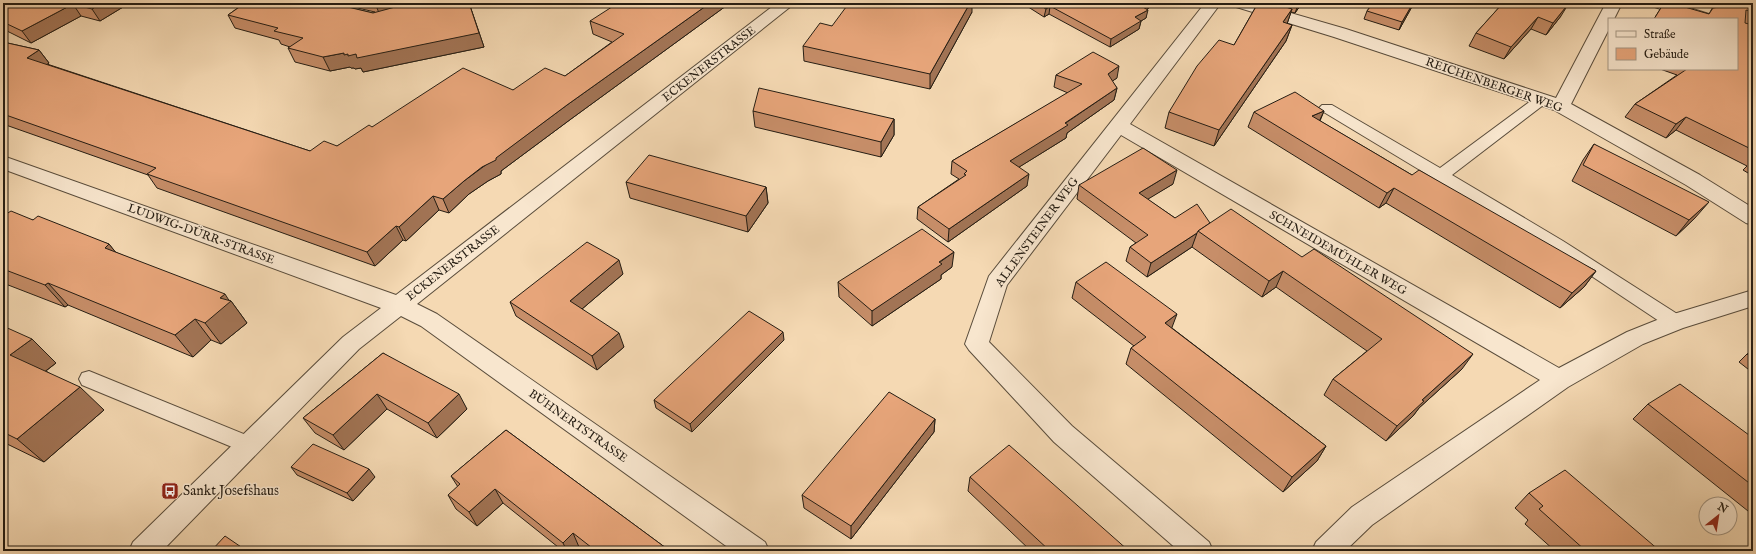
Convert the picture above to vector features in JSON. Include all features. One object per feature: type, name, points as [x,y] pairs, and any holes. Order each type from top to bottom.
[{"type":"street","name":"ECKENERSTRASSE","points":[[143,551],[351,343],[787,3]]},
{"type":"street","name":"ALLENSTEINER WEG","points":[[1199,551],[1063,434],[977,344],[997,282],[1213,3]]},
{"type":"street","name":"REICHENBERGER WEG","points":[[1239,3],[1347,35],[1561,106],[1693,180],[1753,218]]},
{"type":"street","points":[[1561,106],[1614,3]]},
{"type":"street","points":[[1658,3],[1703,18]]},
{"type":"street","name":"SCHNEIDEMÜHLER WEG","points":[[1118,125],[1559,380]]},
{"type":"street","name":"LUDWIG-DÜRR-STRASSE","points":[[3,162],[398,305]]},
{"type":"street","points":[[1326,551],[1362,516],[1559,380],[1635,338],[1675,322],[1753,298]]},
{"type":"street","name":"BÜHNERTSTRASSE","points":[[398,305],[429,320],[755,551]]},
{"type":"lane","points":[[1441,176],[1541,100]]},
{"type":"lane","points":[[1327,108],[1557,245],[1675,322]]},
{"type":"lane","points":[[89,379],[249,445]]},
{"type":"building","points":[[13,3],[102,3],[92,9],[73,4],[22,31],[3,22],[3,8]]},
{"type":"building","points":[[245,3],[331,3],[373,13],[410,3],[469,3],[479,33],[357,58],[356,54],[348,56],[348,54],[344,55],[344,53],[323,57],[288,48],[303,38],[274,31],[278,28],[228,15]]},
{"type":"building","points":[[618,3],[710,3],[567,105],[496,158],[496,160],[482,167],[443,199],[433,196],[399,227],[396,226],[367,252],[147,174],[156,168],[3,114],[3,42],[39,50],[27,58],[310,151],[324,141],[337,146],[369,125],[372,127],[463,68],[513,90],[545,68],[565,76],[624,34],[590,21]]},
{"type":"building","points":[[849,3],[970,3],[930,74],[803,46],[820,23],[832,26]]},
{"type":"building","points":[[1036,3],[1145,3],[1141,6],[1148,10],[1135,17],[1141,21],[1111,39],[1050,6],[1046,9]]},
{"type":"building","points":[[1258,3],[1273,3],[1292,9],[1283,22],[1292,25],[1219,130],[1169,112],[1197,66],[1219,40],[1234,45]]},
{"type":"building","points":[[1373,3],[1413,3],[1402,22],[1367,11]]},
{"type":"building","points":[[1503,3],[1569,3],[1553,23],[1538,17],[1511,47],[1476,33]]},
{"type":"building","points":[[1664,3],[1671,3],[1709,14],[1713,8],[1725,6],[1723,3],[1753,3],[1753,12],[1746,10],[1745,23],[1753,25],[1753,150],[1686,117],[1676,124],[1635,104],[1686,70],[1738,70],[1738,18],[1655,18]]},
{"type":"building","points":[[1093,52],[1119,66],[1108,74],[1117,88],[1065,123],[1068,125],[1010,161],[1029,174],[949,229],[918,207],[966,175],[964,174],[967,171],[952,161],[1082,84],[1056,75]]},
{"type":"building","points":[[759,88],[894,119],[881,142],[753,111]]},
{"type":"building","points":[[1295,92],[1324,111],[1312,116],[1412,175],[1419,170],[1596,271],[1572,293],[1394,188],[1387,193],[1254,112]]},
{"type":"building","points":[[1594,144],[1709,202],[1689,220],[1583,165]]},
{"type":"building","points":[[1143,148],[1177,170],[1139,193],[1175,218],[1197,204],[1210,223],[1151,263],[1130,247],[1148,235],[1079,185]]},
{"type":"building","points":[[649,155],[766,187],[746,216],[626,182]]},
{"type":"building","points":[[1231,209],[1302,257],[1314,249],[1473,354],[1422,400],[1424,401],[1397,426],[1333,379],[1382,339],[1283,271],[1269,281],[1198,231]]},
{"type":"building","points":[[11,211],[33,220],[38,216],[109,244],[105,248],[225,294],[220,298],[231,301],[205,323],[195,319],[175,335],[48,283],[45,285],[3,269],[3,216]]},
{"type":"building","points":[[922,229],[954,252],[939,262],[942,264],[872,311],[838,282]]},
{"type":"building","points":[[587,242],[619,260],[570,301],[619,333],[592,356],[510,302]]},
{"type":"building","points":[[1106,262],[1177,314],[1165,323],[1326,446],[1292,477],[1131,348],[1146,337],[1076,282]]},
{"type":"building","points":[[749,311],[783,332],[690,424],[654,400]]},
{"type":"building","points":[[3,326],[32,339],[10,355],[80,387],[17,439],[3,432]]},
{"type":"building","points":[[1753,351],[1753,358],[1747,354]]},
{"type":"building","points":[[383,353],[459,394],[428,423],[377,394],[333,435],[303,418]]},
{"type":"building","points":[[1680,384],[1753,438],[1753,486],[1648,404]]},
{"type":"building","points":[[889,392],[935,419],[851,526],[802,495]]},
{"type":"building","points":[[506,430],[670,551],[596,551],[573,533],[563,543],[495,489],[469,512],[448,495],[460,484],[451,476]]},
{"type":"building","points":[[313,444],[369,469],[347,493],[291,467]]},
{"type":"building","points":[[1009,445],[1129,551],[1050,551],[970,477]]},
{"type":"building","points":[[1565,470],[1660,551],[1586,551],[1539,509],[1543,506],[1529,493]]},
{"type":"building","points":[[225,536],[247,551],[211,551]]},
{"type":"place","name":"Sankt Josefshaus","points":[[170,491]]}]
